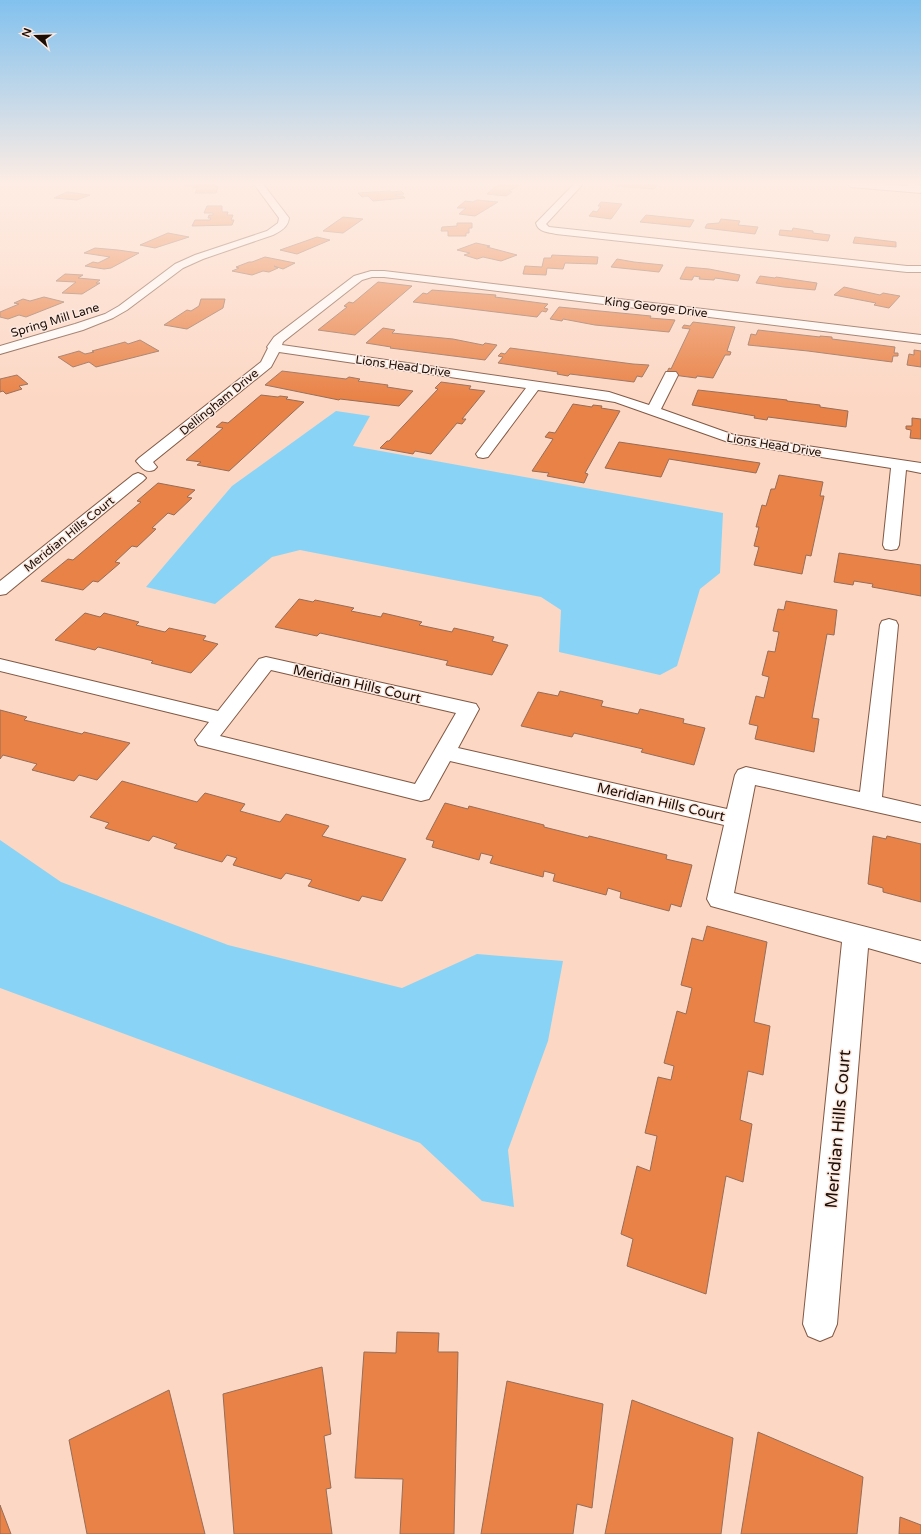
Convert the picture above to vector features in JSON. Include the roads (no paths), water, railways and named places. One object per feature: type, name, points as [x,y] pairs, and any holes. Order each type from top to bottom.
[{"type":"street","name":"Spring Mill Lane","points":[[0,350],[79,327],[109,316],[123,308],[179,266],[203,256]]},
{"type":"street","points":[[783,256],[907,269],[921,269]]},
{"type":"street","name":"King George Drive","points":[[367,274],[392,275],[921,339]]},
{"type":"street","name":"Dellingham Drive","points":[[144,472],[144,461],[266,364],[273,347],[278,340],[358,278],[367,274]]},
{"type":"street","name":"Lions Head Drive","points":[[273,347],[620,399],[730,439],[921,468]]},
{"type":"street","points":[[653,411],[671,375]]},
{"type":"street","points":[[484,454],[534,386]]},
{"type":"street","points":[[891,545],[899,465]]},
{"type":"street","name":"Meridian Hills Court","points":[[0,590],[144,472]]},
{"type":"street","points":[[870,803],[889,625]]},
{"type":"street","name":"Meridian Hills Court","points":[[266,663],[469,709],[444,752],[421,793],[206,740],[266,663]]},
{"type":"street","points":[[0,665],[223,719]]},
{"type":"street","name":"Meridian Hills Court","points":[[444,752],[737,820]]},
{"type":"street","name":"Meridian Hills Court","points":[[921,814],[746,774],[720,899],[921,952]]},
{"type":"street","name":"Meridian Hills Court","points":[[820,1324],[856,935]]},
{"type":"water","points":[[336,411],[370,416],[353,446],[723,513],[720,573],[700,589],[677,666],[660,675],[559,652],[561,610],[541,597],[300,550],[272,557],[215,604],[146,587],[232,486]]},
{"type":"water","points":[[0,840],[61,882],[228,945],[402,988],[477,954],[563,961],[548,1041],[508,1150],[514,1207],[482,1201],[420,1143],[0,988]]}]
